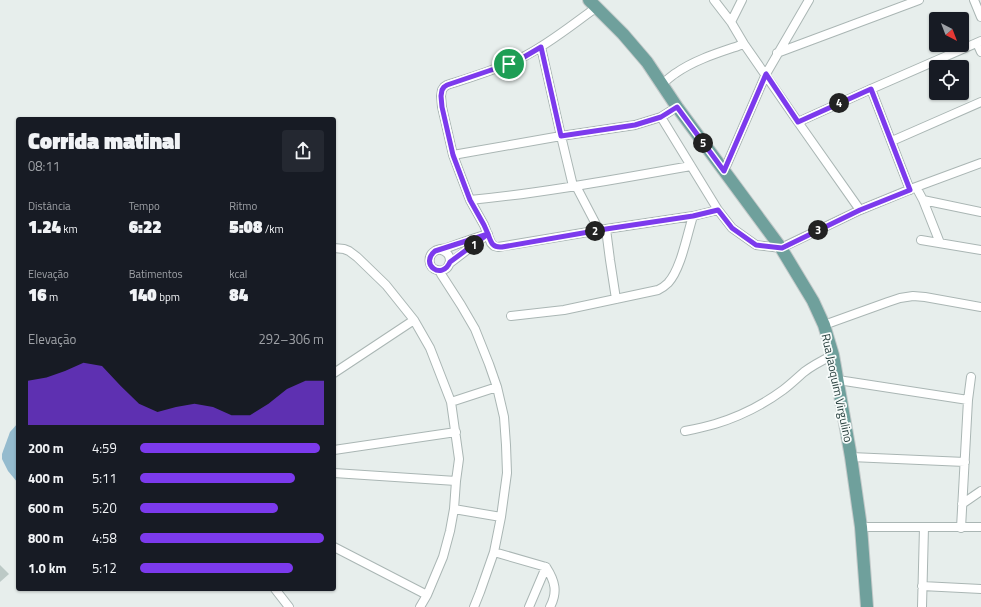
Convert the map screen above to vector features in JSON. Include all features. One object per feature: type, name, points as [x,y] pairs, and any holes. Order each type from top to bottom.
[{"type":"main road","name":"Rua Jaoquim Virgulino","points":[[593,4],[623,34],[647,62],[677,107],[782,248],[813,301],[824,325],[833,355],[851,457],[861,528],[867,607]]},
{"type":"street","points":[[714,0],[731,22],[744,44],[860,210]]},
{"type":"street","points":[[731,22],[742,0]]},
{"type":"street","points":[[724,171],[766,74],[809,0]]},
{"type":"street","points":[[777,53],[919,0]]},
{"type":"street","points":[[974,0],[981,17]]},
{"type":"street","points":[[593,4],[541,47],[524,57],[509,64],[444,87],[442,90],[442,107],[453,155],[470,200],[484,225],[491,243],[498,247],[603,229],[693,216],[718,210]]},
{"type":"street","points":[[798,122],[979,42],[981,52]]},
{"type":"street","points":[[662,85],[675,73],[689,65],[744,44]]},
{"type":"street","points":[[541,47],[561,136],[575,186],[603,229],[616,299]]},
{"type":"street","points":[[871,89],[913,189],[923,200],[940,243]]},
{"type":"street","points":[[892,140],[981,102]]},
{"type":"street","points":[[453,155],[635,125],[661,117],[677,107]]},
{"type":"street","points":[[661,117],[718,210],[732,228],[756,245],[782,248],[860,210],[981,163]]},
{"type":"street","points":[[470,200],[575,186],[691,166]]},
{"type":"street","points":[[923,200],[981,212]]},
{"type":"street","points":[[511,316],[564,310],[658,290],[664,287],[669,282],[677,266],[693,216]]},
{"type":"street","points":[[488,234],[450,262],[446,268],[440,271],[432,268],[429,260],[435,251],[488,234]]},
{"type":"street","points":[[921,240],[981,250]]},
{"type":"street","points":[[336,248],[349,251],[357,257],[386,285],[414,320],[430,348],[452,402],[459,459],[454,510],[443,557],[427,595],[420,607]]},
{"type":"street","points":[[441,250],[448,254],[450,262]]},
{"type":"street","points":[[440,271],[475,329],[497,387],[504,417],[507,473],[501,517],[494,552],[474,607]]},
{"type":"street","points":[[824,325],[888,302],[913,296],[981,308]]},
{"type":"street","points":[[336,372],[414,320]]},
{"type":"street","points":[[685,431],[714,425],[750,409],[783,390],[805,372],[833,355]]},
{"type":"street","points":[[961,528],[968,400],[971,377]]},
{"type":"street","points":[[838,380],[968,400]]},
{"type":"street","points":[[452,402],[497,387]]},
{"type":"street","points":[[336,450],[456,432]]},
{"type":"street","points":[[851,457],[965,462]]},
{"type":"street","points":[[336,473],[456,481]]},
{"type":"street","points":[[962,504],[981,491]]},
{"type":"street","points":[[454,510],[501,517]]},
{"type":"street","points":[[861,528],[924,526],[961,528],[981,527]]},
{"type":"street","points":[[922,607],[924,526]]},
{"type":"street","points":[[336,548],[427,595]]},
{"type":"street","points":[[494,552],[546,567],[553,582],[555,591],[550,607]]},
{"type":"street","points":[[529,607],[546,567]]},
{"type":"street","points":[[922,586],[981,589]]},
{"type":"street","points":[[277,591],[289,607]]},
{"type":"water","points":[[16,425],[16,481],[8,471],[2,459],[2,454],[10,432]]},
{"type":"building","points":[[0,565],[9,574],[0,582]]},
{"type":"route","points":[[509,64],[447,85],[442,90],[442,107],[453,155],[470,200],[488,234],[450,262],[449,266],[440,271],[435,270],[432,268],[429,260],[435,251],[488,234],[491,243],[494,246],[502,247],[693,216],[718,210],[732,228],[756,245],[771,248],[782,248],[860,210],[910,190],[892,140],[871,89],[798,122],[766,74],[724,171],[677,107],[661,117],[635,125],[561,136],[541,47],[509,64]]}]
